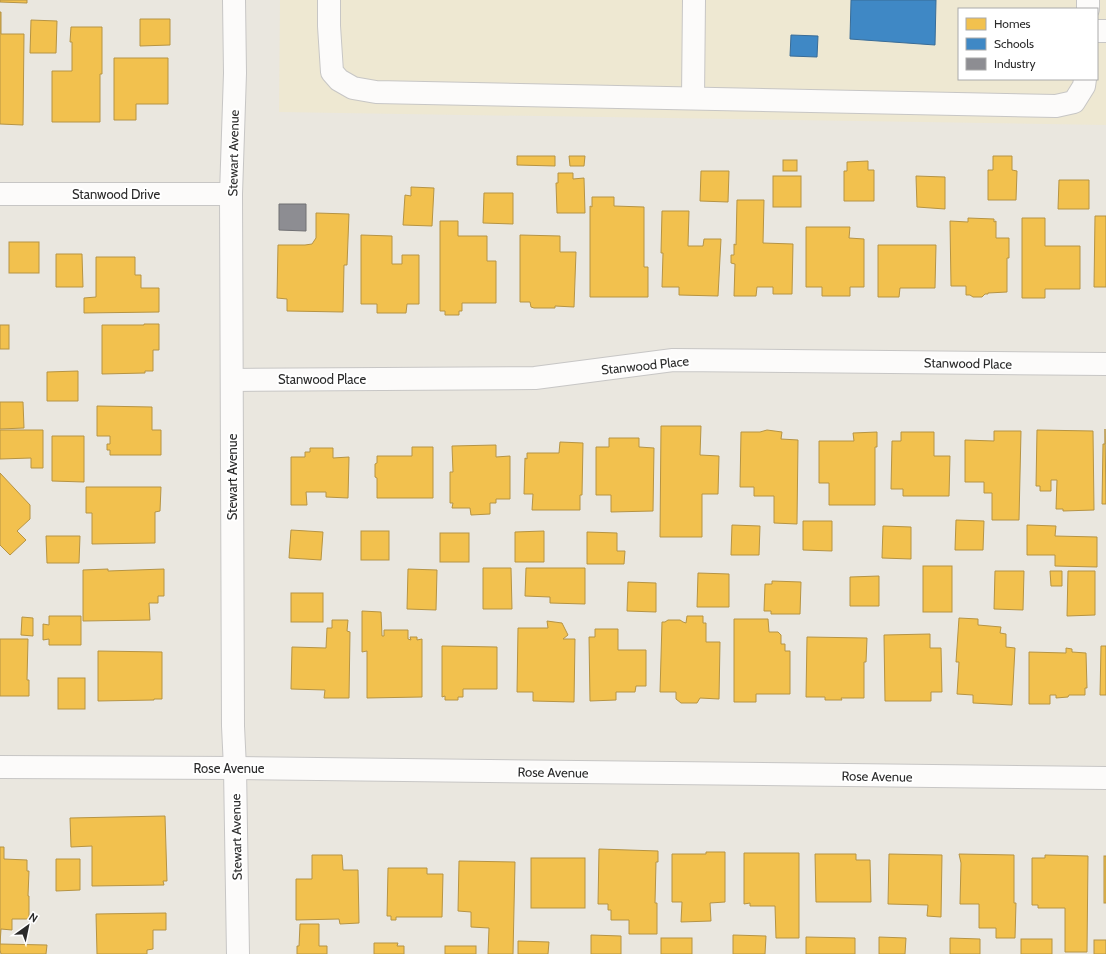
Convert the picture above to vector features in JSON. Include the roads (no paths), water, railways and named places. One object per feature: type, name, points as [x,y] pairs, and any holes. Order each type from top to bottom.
[{"type":"street","name":"Stewart Avenue","points":[[234,0],[235,73],[231,194],[233,726],[238,954]]},
{"type":"street","points":[[329,0],[332,72],[339,80],[353,88],[376,92],[1056,106],[1074,102],[1084,86],[1085,80]]},
{"type":"street","points":[[693,98],[694,0]]},
{"type":"street","name":"Stanwood Drive","points":[[0,194],[231,194]]},
{"type":"street","name":"Stanwood Place","points":[[232,380],[535,378],[673,360],[1106,364]]},
{"type":"street","name":"Rose Avenue","points":[[0,767],[235,768],[1106,778]]}]
